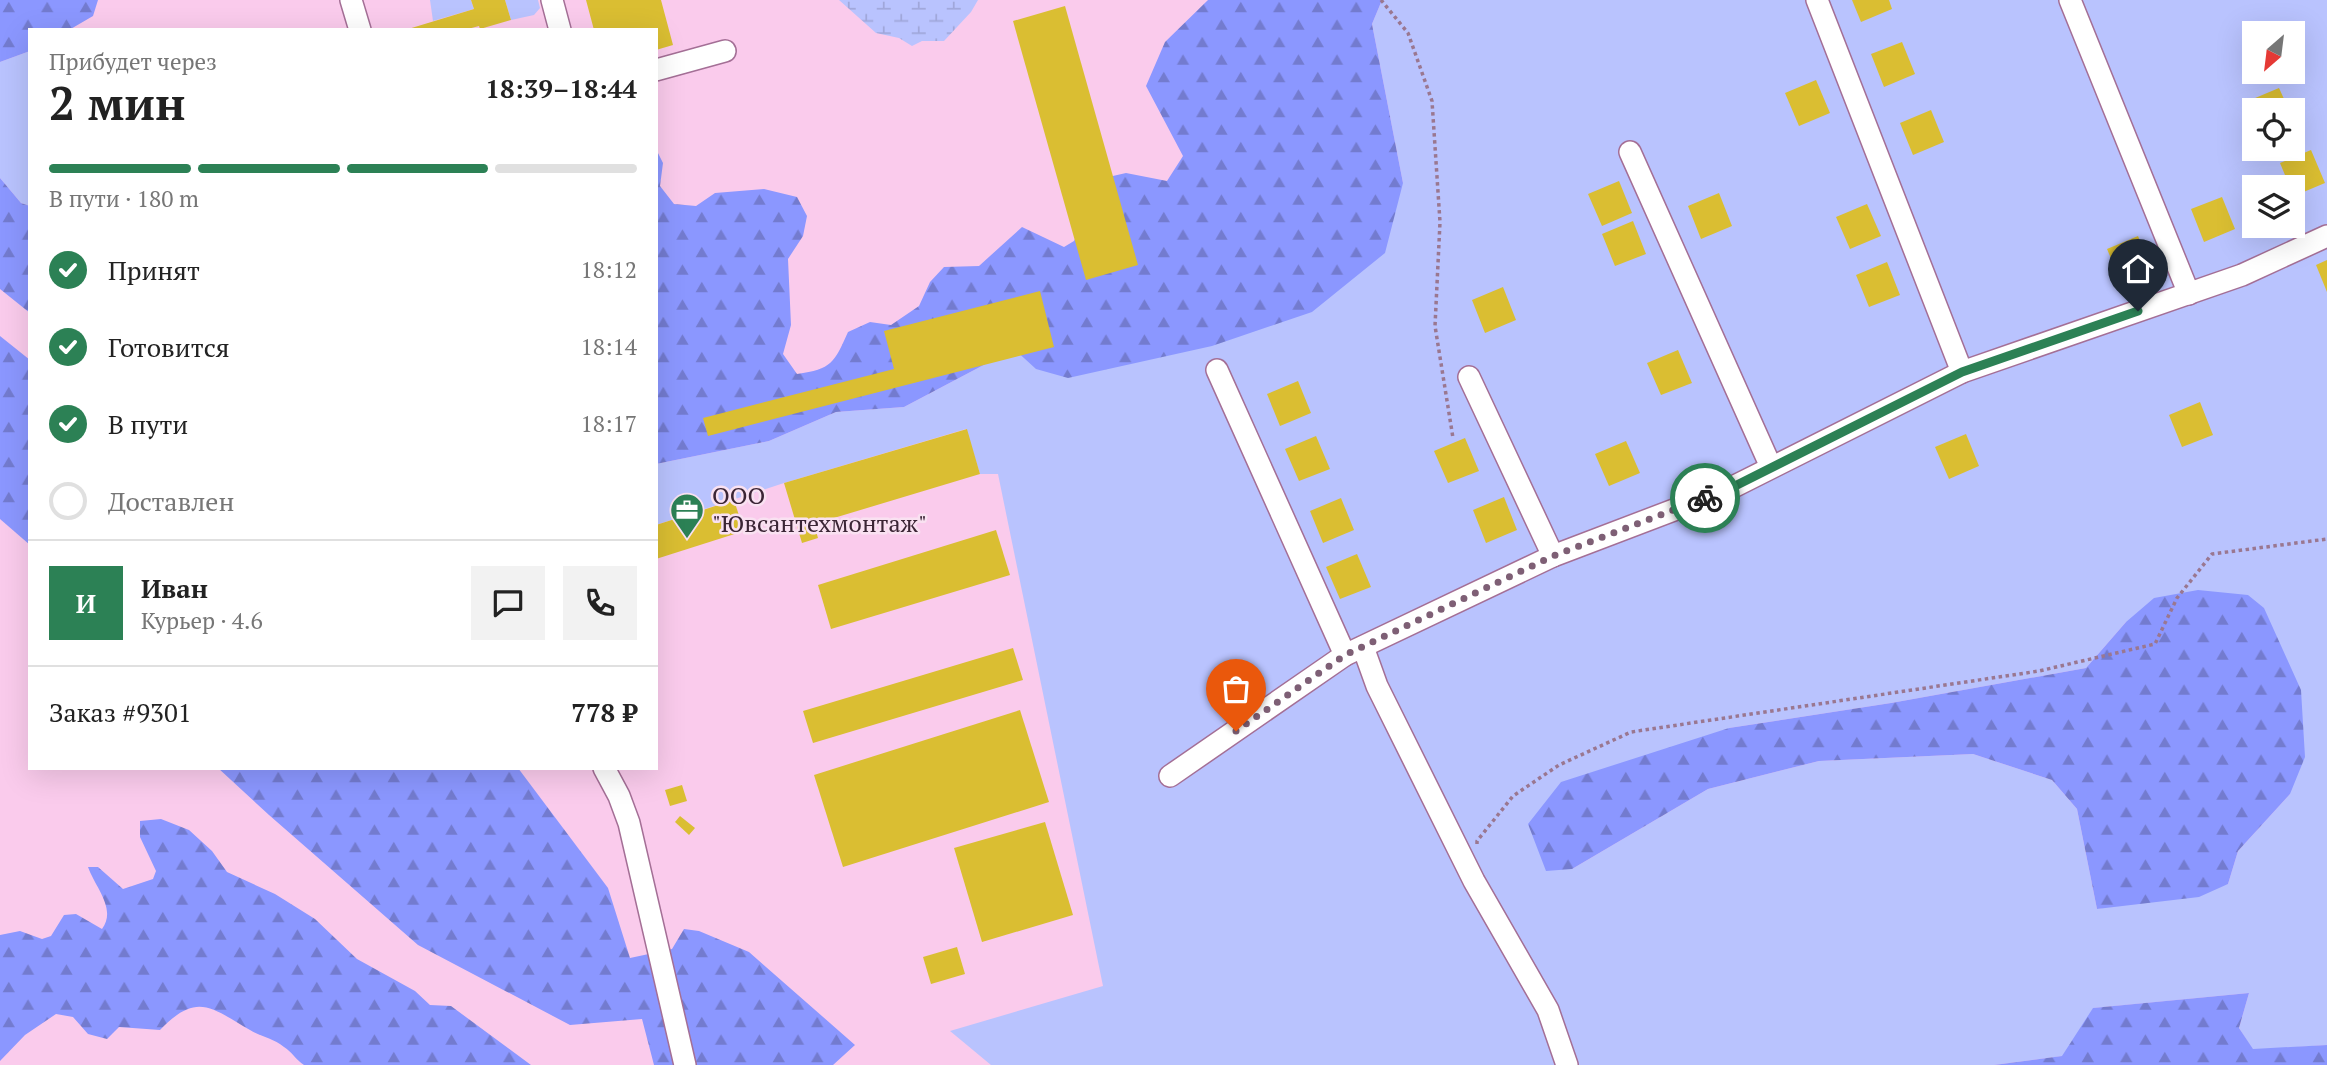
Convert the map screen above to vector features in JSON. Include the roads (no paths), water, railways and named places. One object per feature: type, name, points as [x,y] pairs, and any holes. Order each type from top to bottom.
[{"type":"street","points":[[351,0],[359,28]]},
{"type":"street","points":[[552,0],[559,28]]},
{"type":"street","points":[[1817,0],[1962,372]]},
{"type":"street","points":[[2070,0],[2189,293]]},
{"type":"street","points":[[658,69],[725,51]]},
{"type":"street","points":[[1630,152],[1771,467]]},
{"type":"street","points":[[1170,776],[1354,651],[1553,556],[1729,489],[1962,372],[2242,275],[2327,236]]},
{"type":"street","points":[[1217,370],[1354,651],[1377,686],[1474,881],[1548,1010],[1567,1065]]},
{"type":"street","points":[[1469,377],[1553,556]]},
{"type":"street","points":[[605,770],[629,823],[685,1065]]},
{"type":"place","name":"ООО \"Ювсантехмонтаж\"","points":[[687,540]]}]
